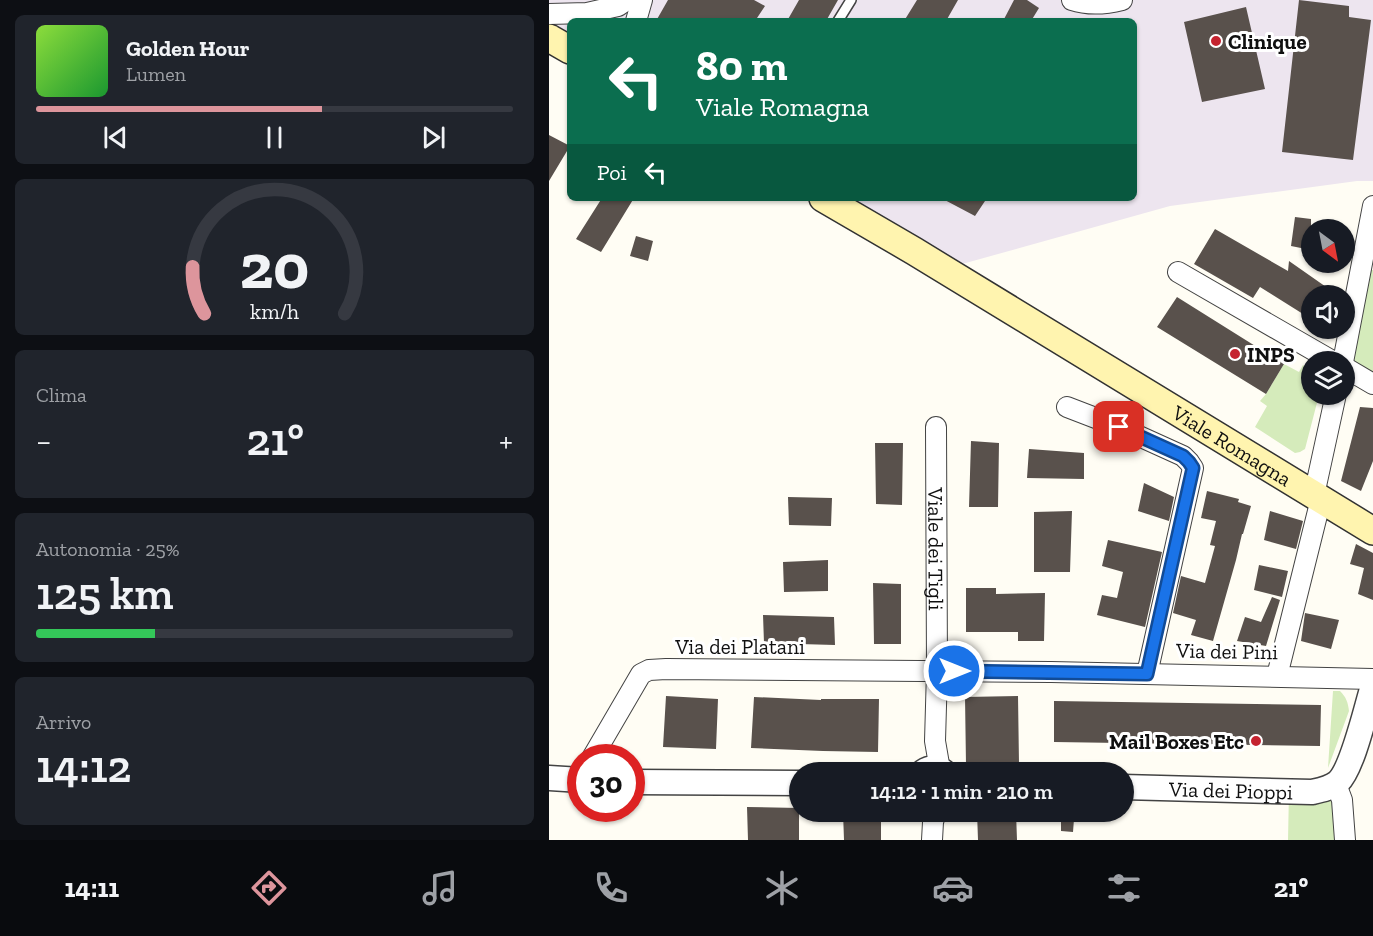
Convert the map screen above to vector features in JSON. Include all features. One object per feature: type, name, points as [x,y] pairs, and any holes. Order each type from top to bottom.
[{"type":"main road","points":[[549,38],[567,48]]},
{"type":"main road","name":"Viale Romagna","points":[[828,201],[1373,531]]},
{"type":"street","points":[[637,18],[642,0]]},
{"type":"street","points":[[1073,0],[1091,3],[1122,0]]},
{"type":"street","points":[[549,14],[618,9]]},
{"type":"street","points":[[1346,351],[1367,270],[1373,206]]},
{"type":"street","points":[[1178,272],[1315,351]]},
{"type":"street","points":[[1355,373],[1373,384]]},
{"type":"street","points":[[1277,676],[1318,497],[1334,405]]},
{"type":"street","name":"Viale Romagna","points":[[1067,407],[1119,427],[1183,456],[1193,468],[1147,674]]},
{"type":"street","name":"Viale dei Tigli","points":[[934,762],[937,671],[936,427]]},
{"type":"street","name":"Via dei Platani","points":[[600,744],[642,674],[649,670],[937,671]]},
{"type":"street","name":"Via dei Pini","points":[[937,671],[1373,679]]},
{"type":"street","points":[[1345,840],[1342,800],[1336,784],[1343,776],[1350,761],[1373,686]]},
{"type":"street","points":[[549,778],[567,779]]},
{"type":"street","points":[[645,782],[789,783]]},
{"type":"street","name":"Via dei Pioppi","points":[[1134,785],[1155,782],[1312,785],[1324,789],[1336,784]]},
{"type":"lane","points":[[840,18],[851,0]]},
{"type":"shaded area","points":[[549,0],[1373,0],[1373,181],[1357,181],[1170,206],[955,266],[847,201],[1137,201],[1137,18],[567,18],[567,33],[549,23]]},
{"type":"green space","points":[[1361,269],[1373,270],[1373,384],[1355,373],[1355,351],[1347,351],[1349,339],[1355,339],[1355,304]]},
{"type":"green space","points":[[1284,364],[1299,372],[1301,368],[1301,405],[1316,405],[1305,449],[1295,453],[1255,427],[1267,406],[1260,401]]},
{"type":"green space","points":[[1333,691],[1342,693],[1349,711],[1328,768]]},
{"type":"green space","points":[[1336,784],[1345,840],[1288,840],[1289,791]]},
{"type":"building","points":[[668,0],[754,0],[765,6],[757,18],[658,18]]},
{"type":"building","points":[[799,0],[838,0],[828,18],[789,18]]},
{"type":"building","points":[[917,0],[958,0],[948,18],[906,18]]},
{"type":"building","points":[[1014,0],[1027,0],[1039,8],[1033,18],[1005,18]]},
{"type":"building","points":[[1299,0],[1349,6],[1349,17],[1371,20],[1353,160],[1282,152]]},
{"type":"building","points":[[1246,7],[1265,89],[1202,102],[1184,22]]},
{"type":"building","points":[[549,135],[567,144],[567,151],[549,181]]},
{"type":"building","points":[[600,201],[632,201],[601,252],[576,239]]},
{"type":"building","points":[[947,201],[985,201],[975,216]]},
{"type":"building","points":[[1295,217],[1311,219],[1301,219],[1301,248],[1291,246]]},
{"type":"building","points":[[1215,229],[1288,271],[1289,261],[1301,269],[1301,273],[1306,273],[1323,285],[1301,285],[1301,313],[1260,287],[1253,298],[1194,264]]},
{"type":"building","points":[[636,236],[653,241],[648,261],[630,256]]},
{"type":"building","name":"INPS","points":[[1177,297],[1284,364],[1266,394],[1157,327]]},
{"type":"building","points":[[1360,407],[1373,408],[1373,461],[1361,491],[1341,481]]},
{"type":"building","points":[[971,441],[999,443],[998,507],[969,507]]},
{"type":"building","points":[[875,443],[903,443],[902,505],[876,504]]},
{"type":"building","points":[[1029,449],[1084,453],[1084,479],[1027,478]]},
{"type":"building","points":[[1144,483],[1174,497],[1169,521],[1138,511]]},
{"type":"building","points":[[1207,491],[1239,499],[1238,502],[1251,506],[1213,641],[1191,635],[1196,620],[1173,613],[1181,576],[1205,583],[1215,546],[1210,545],[1216,521],[1201,518]]},
{"type":"building","points":[[788,497],[832,498],[831,526],[789,525]]},
{"type":"building","points":[[1072,511],[1070,572],[1034,572],[1034,512]]},
{"type":"building","points":[[1270,511],[1303,521],[1296,549],[1264,540]]},
{"type":"building","points":[[1108,540],[1162,552],[1145,627],[1097,615],[1102,595],[1117,598],[1123,572],[1102,566]]},
{"type":"building","points":[[1356,544],[1373,553],[1373,600],[1358,594],[1364,568],[1350,564]]},
{"type":"building","points":[[828,560],[828,591],[784,592],[783,562]]},
{"type":"building","points":[[1259,565],[1288,571],[1282,597],[1254,590]]},
{"type":"building","points":[[873,583],[901,584],[901,644],[874,644]]},
{"type":"building","points":[[966,588],[996,588],[996,594],[1045,593],[1044,641],[1018,641],[1018,632],[966,632]]},
{"type":"building","points":[[1272,597],[1280,600],[1266,646],[1237,641],[1245,617],[1261,622]]},
{"type":"building","points":[[1305,613],[1339,620],[1331,649],[1301,641]]},
{"type":"building","points":[[763,615],[834,617],[835,645],[764,643]]},
{"type":"building","points":[[666,696],[718,699],[716,749],[663,747]]},
{"type":"building","points":[[1018,696],[1019,762],[966,762],[965,697]]},
{"type":"building","points":[[754,697],[821,700],[879,699],[878,752],[751,748]]},
{"type":"building","points":[[1054,701],[1321,705],[1320,746],[1054,742]]},
{"type":"building","points":[[747,807],[789,808],[789,822],[799,822],[799,840],[748,840]]},
{"type":"building","points":[[843,822],[881,822],[881,840],[844,840]]},
{"type":"building","points":[[977,822],[1016,822],[1017,840],[978,840]]},
{"type":"building","points":[[1061,822],[1074,822],[1073,832],[1061,831]]},
{"type":"place","name":"Clinique","points":[[1216,41]]},
{"type":"place","name":"INPS","points":[[1235,354]]},
{"type":"place","name":"Mail Boxes Etc","points":[[1256,741]]},
{"type":"route","points":[[954,671],[1147,674],[1193,468],[1183,456],[1119,427]]}]
